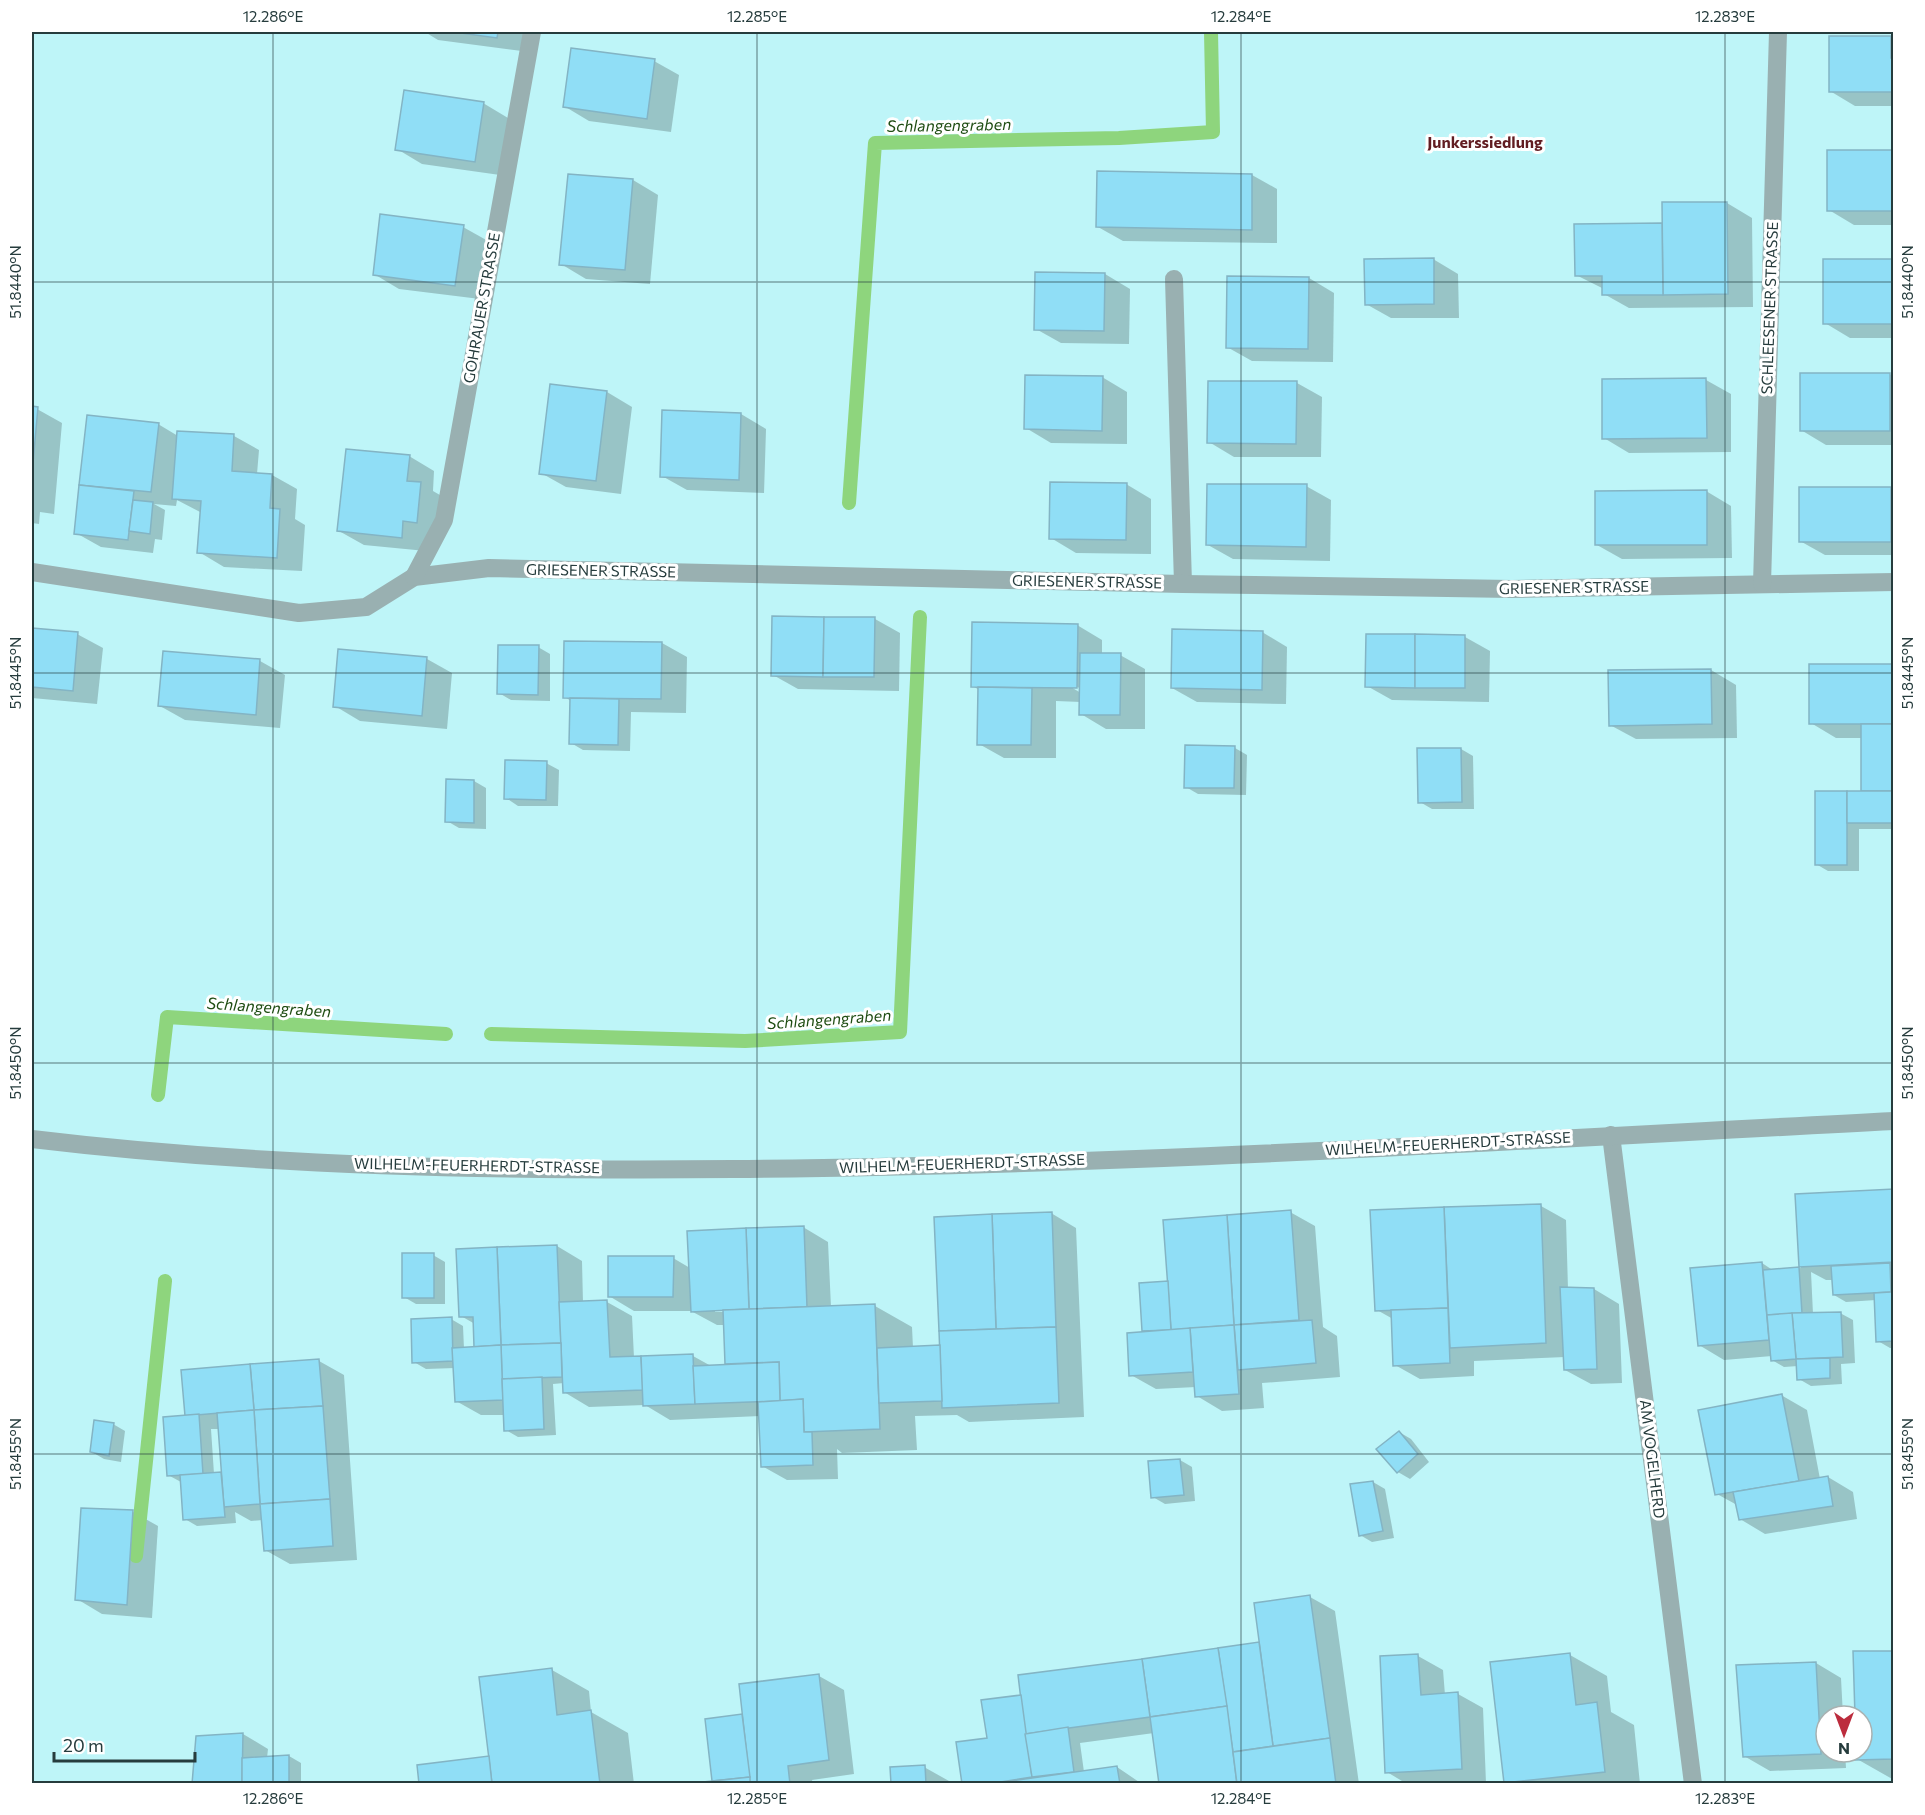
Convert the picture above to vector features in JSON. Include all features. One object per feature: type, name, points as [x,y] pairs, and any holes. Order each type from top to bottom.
[{"type":"street","name":"GOHRAUER STRASSE","points":[[414,578],[444,520],[532,32]]},
{"type":"street","name":"SCHLEESENER STRASSE","points":[[1762,584],[1778,32]]},
{"type":"street","name":"GRIESENER STRASSE","points":[[1174,279],[1183,584]]},
{"type":"street","name":"GRIESENER STRASSE","points":[[32,572],[299,613],[366,607],[414,578],[489,568],[1512,589],[1893,582]]},
{"type":"street","name":"WILHELM-FEUERHERDT-STRASSE","points":[[32,1139],[200,1155],[346,1163],[461,1168],[639,1170],[842,1168],[1176,1158],[1893,1121]]},
{"type":"street","name":"AM VOGELHERD","points":[[1611,1135],[1693,1784]]},
{"type":"building","points":[[453,32],[498,32],[497,38]]},
{"type":"building","points":[[1829,36],[1891,36],[1891,58],[1894,58],[1894,92],[1829,92]]},
{"type":"building","points":[[571,48],[655,59],[647,119],[563,107]]},
{"type":"building","points":[[404,90],[484,102],[475,162],[395,150]]},
{"type":"building","points":[[1827,150],[1894,150],[1894,211],[1827,211]]},
{"type":"building","points":[[1097,171],[1252,174],[1252,230],[1096,227]]},
{"type":"building","points":[[568,174],[633,179],[625,270],[559,265]]},
{"type":"building","points":[[1662,202],[1727,202],[1728,294],[1663,295]]},
{"type":"building","points":[[380,214],[464,225],[455,286],[373,275]]},
{"type":"building","points":[[1662,223],[1663,295],[1602,295],[1602,276],[1575,276],[1574,224]]},
{"type":"building","points":[[1434,258],[1434,304],[1365,305],[1364,259]]},
{"type":"building","points":[[1823,259],[1894,259],[1894,324],[1823,324]]},
{"type":"building","points":[[1035,272],[1105,273],[1104,331],[1034,330]]},
{"type":"building","points":[[1227,276],[1309,277],[1308,349],[1226,348]]},
{"type":"building","points":[[1800,373],[1890,373],[1890,431],[1800,431]]},
{"type":"building","points":[[1025,375],[1103,376],[1102,431],[1024,429]]},
{"type":"building","points":[[1706,378],[1707,438],[1602,439],[1602,379]]},
{"type":"building","points":[[1208,381],[1297,381],[1296,444],[1207,443]]},
{"type":"building","points":[[550,384],[607,391],[596,481],[539,474]]},
{"type":"building","points":[[32,406],[38,407],[32,474]]},
{"type":"building","points":[[662,410],[741,413],[739,480],[660,477]]},
{"type":"building","points":[[87,415],[159,423],[151,492],[79,485]]},
{"type":"building","points":[[177,431],[234,434],[232,471],[272,474],[270,508],[280,509],[277,558],[197,553],[201,501],[172,499]]},
{"type":"building","points":[[346,449],[410,455],[407,481],[421,482],[417,523],[403,521],[402,538],[337,531]]},
{"type":"building","points":[[1050,482],[1127,483],[1126,540],[1049,539]]},
{"type":"building","points":[[1207,484],[1307,484],[1306,547],[1206,545]]},
{"type":"building","points":[[79,485],[134,491],[128,540],[74,534]]},
{"type":"building","points":[[1799,487],[1891,487],[1891,542],[1799,542]]},
{"type":"building","points":[[1707,490],[1707,545],[1595,545],[1595,491]]},
{"type":"building","points":[[133,500],[153,502],[150,534],[129,531]]},
{"type":"building","points":[[772,616],[824,617],[823,677],[771,676]]},
{"type":"building","points":[[824,617],[875,617],[874,677],[823,677]]},
{"type":"building","points":[[972,622],[1078,624],[1077,688],[971,687]]},
{"type":"building","points":[[32,628],[78,632],[73,691],[32,687]]},
{"type":"building","points":[[1172,629],[1263,631],[1262,690],[1171,688]]},
{"type":"building","points":[[1366,634],[1415,634],[1415,688],[1365,687]]},
{"type":"building","points":[[1415,634],[1465,635],[1465,688],[1415,688]]},
{"type":"building","points":[[564,641],[662,642],[661,699],[563,698]]},
{"type":"building","points":[[498,645],[539,645],[538,695],[497,694]]},
{"type":"building","points":[[338,649],[427,657],[422,716],[333,707]]},
{"type":"building","points":[[163,651],[260,659],[256,715],[158,706]]},
{"type":"building","points":[[1080,653],[1121,653],[1120,715],[1079,715]]},
{"type":"building","points":[[1809,664],[1894,664],[1894,724],[1809,724]]},
{"type":"building","points":[[1711,669],[1712,724],[1609,726],[1608,670]]},
{"type":"building","points":[[978,687],[1032,688],[1031,745],[977,745]]},
{"type":"building","points":[[570,698],[619,699],[618,745],[569,744]]},
{"type":"building","points":[[1861,724],[1894,724],[1894,791],[1861,791]]},
{"type":"building","points":[[1185,745],[1235,746],[1234,788],[1184,788]]},
{"type":"building","points":[[1417,748],[1461,748],[1462,802],[1418,803]]},
{"type":"building","points":[[505,760],[547,761],[546,800],[504,799]]},
{"type":"building","points":[[446,779],[474,780],[474,823],[445,822]]},
{"type":"building","points":[[1815,791],[1847,791],[1847,865],[1815,865]]},
{"type":"building","points":[[1847,791],[1894,791],[1894,823],[1847,823]]},
{"type":"building","points":[[1894,1189],[1894,1262],[1799,1267],[1795,1194]]},
{"type":"building","points":[[1541,1204],[1546,1343],[1450,1348],[1444,1207]]},
{"type":"building","points":[[1444,1207],[1448,1308],[1375,1311],[1370,1210]]},
{"type":"building","points":[[1291,1210],[1299,1320],[1234,1325],[1227,1215]]},
{"type":"building","points":[[1052,1212],[1056,1327],[996,1329],[992,1214]]},
{"type":"building","points":[[992,1214],[996,1329],[939,1331],[934,1217]]},
{"type":"building","points":[[1227,1215],[1234,1325],[1171,1330],[1163,1220]]},
{"type":"building","points":[[804,1226],[807,1307],[749,1309],[746,1228]]},
{"type":"building","points":[[746,1228],[749,1309],[691,1312],[687,1231]]},
{"type":"building","points":[[557,1245],[561,1343],[501,1345],[497,1247]]},
{"type":"building","points":[[497,1247],[501,1345],[474,1347],[473,1317],[459,1317],[456,1249]]},
{"type":"building","points":[[402,1253],[434,1253],[434,1298],[402,1298]]},
{"type":"building","points":[[608,1256],[674,1256],[673,1297],[608,1297]]},
{"type":"building","points":[[1762,1262],[1769,1340],[1698,1346],[1690,1268]]},
{"type":"building","points":[[1890,1263],[1891,1292],[1833,1295],[1831,1266]]},
{"type":"building","points":[[1799,1267],[1802,1313],[1767,1315],[1763,1270]]},
{"type":"building","points":[[1168,1281],[1171,1330],[1142,1331],[1139,1283]]},
{"type":"building","points":[[1560,1287],[1594,1288],[1597,1369],[1564,1370]]},
{"type":"building","points":[[1894,1292],[1894,1341],[1876,1342],[1874,1293]]},
{"type":"building","points":[[607,1300],[610,1357],[641,1356],[643,1390],[563,1393],[559,1302]]},
{"type":"building","points":[[875,1304],[880,1429],[804,1432],[803,1399],[780,1401],[779,1362],[725,1364],[723,1310]]},
{"type":"building","points":[[1448,1308],[1450,1363],[1393,1366],[1391,1310]]},
{"type":"building","points":[[1841,1312],[1843,1357],[1796,1359],[1792,1313]]},
{"type":"building","points":[[1792,1313],[1796,1359],[1771,1361],[1767,1315]]},
{"type":"building","points":[[452,1317],[453,1361],[412,1363],[411,1319]]},
{"type":"building","points":[[1312,1320],[1316,1363],[1238,1370],[1234,1325]]},
{"type":"building","points":[[1234,1325],[1239,1394],[1195,1397],[1190,1328]]},
{"type":"building","points":[[1056,1327],[1059,1403],[942,1408],[939,1331]]},
{"type":"building","points":[[1190,1328],[1193,1372],[1129,1376],[1127,1333]]},
{"type":"building","points":[[561,1343],[562,1377],[502,1379],[501,1345]]},
{"type":"building","points":[[501,1345],[503,1400],[455,1402],[452,1348]]},
{"type":"building","points":[[940,1345],[942,1401],[879,1403],[877,1348]]},
{"type":"building","points":[[693,1354],[695,1404],[643,1406],[641,1356]]},
{"type":"building","points":[[1830,1358],[1830,1378],[1797,1380],[1796,1359]]},
{"type":"building","points":[[319,1359],[323,1406],[254,1410],[250,1364]]},
{"type":"building","points":[[779,1362],[780,1401],[695,1404],[693,1366]]},
{"type":"building","points":[[250,1364],[254,1410],[185,1416],[181,1370]]},
{"type":"building","points":[[542,1377],[544,1429],[504,1431],[502,1379]]},
{"type":"building","points":[[1782,1394],[1799,1481],[1715,1495],[1698,1410]]},
{"type":"building","points":[[803,1399],[804,1432],[812,1432],[813,1465],[761,1467],[758,1402]]},
{"type":"building","points":[[323,1406],[330,1499],[260,1504],[254,1410]]},
{"type":"building","points":[[254,1410],[260,1504],[224,1507],[217,1413]]},
{"type":"building","points":[[199,1414],[203,1474],[167,1476],[163,1417]]},
{"type":"building","points":[[94,1420],[114,1423],[109,1456],[90,1452]]},
{"type":"building","points":[[1399,1431],[1418,1454],[1397,1473],[1376,1449]]},
{"type":"building","points":[[1180,1459],[1184,1495],[1151,1498],[1148,1461]]},
{"type":"building","points":[[221,1472],[225,1517],[183,1520],[180,1475]]},
{"type":"building","points":[[1828,1476],[1833,1506],[1739,1520],[1733,1492]]},
{"type":"building","points":[[1373,1481],[1383,1531],[1359,1536],[1350,1484]]},
{"type":"building","points":[[330,1499],[333,1546],[264,1551],[260,1504]]},
{"type":"building","points":[[81,1508],[133,1510],[127,1605],[75,1600]]},
{"type":"building","points":[[1310,1595],[1330,1738],[1273,1746],[1254,1603]]},
{"type":"building","points":[[1259,1642],[1273,1746],[1233,1752],[1218,1648]]},
{"type":"building","points":[[1218,1648],[1227,1706],[1150,1717],[1142,1659]]},
{"type":"building","points":[[1853,1651],[1894,1651],[1894,1759],[1874,1760],[1874,1704],[1855,1704]]},
{"type":"building","points":[[1570,1653],[1576,1705],[1597,1702],[1605,1772],[1504,1783],[1490,1662]]},
{"type":"building","points":[[1418,1654],[1421,1695],[1458,1692],[1462,1769],[1385,1773],[1380,1656]]},
{"type":"building","points":[[1142,1659],[1150,1717],[1025,1734],[1018,1675]]},
{"type":"building","points":[[1816,1662],[1818,1704],[1814,1704],[1814,1754],[1743,1757],[1736,1665]]},
{"type":"building","points":[[552,1668],[557,1715],[591,1710],[600,1784],[492,1784],[479,1677]]},
{"type":"building","points":[[819,1674],[829,1760],[788,1766],[790,1784],[750,1784],[739,1684]]},
{"type":"building","points":[[1021,1695],[1032,1777],[988,1784],[962,1784],[956,1742],[987,1738],[981,1700]]},
{"type":"building","points":[[1227,1706],[1237,1784],[1159,1784],[1150,1717]]},
{"type":"building","points":[[742,1714],[750,1777],[712,1781],[705,1719]]},
{"type":"building","points":[[1068,1727],[1074,1772],[1032,1777],[1025,1734]]},
{"type":"building","points":[[243,1733],[242,1784],[192,1784],[196,1736]]},
{"type":"building","points":[[1330,1738],[1336,1784],[1237,1784],[1233,1752]]},
{"type":"building","points":[[289,1755],[289,1784],[242,1784],[242,1758]]},
{"type":"building","points":[[489,1756],[492,1784],[419,1784],[417,1765]]},
{"type":"building","points":[[925,1765],[926,1784],[891,1784],[890,1767]]},
{"type":"building","points":[[1117,1766],[1120,1784],[1011,1784],[1011,1781]]},
{"type":"building","points":[[750,1777],[750,1784],[694,1784],[694,1783]]},
{"type":"waterway","name":"Schlangengraben","points":[[849,503],[875,143],[1119,138],[1213,132],[1211,32]]},
{"type":"waterway","name":"Schlangengraben","points":[[491,1034],[745,1041],[900,1032],[920,617]]},
{"type":"waterway","name":"Schlangengraben","points":[[158,1095],[167,1017],[446,1034]]},
{"type":"waterway","name":"Schlangengraben","points":[[136,1556],[165,1281]]},
{"type":"district","name":"Junkerssiedlung","points":[[1485,142]]}]
